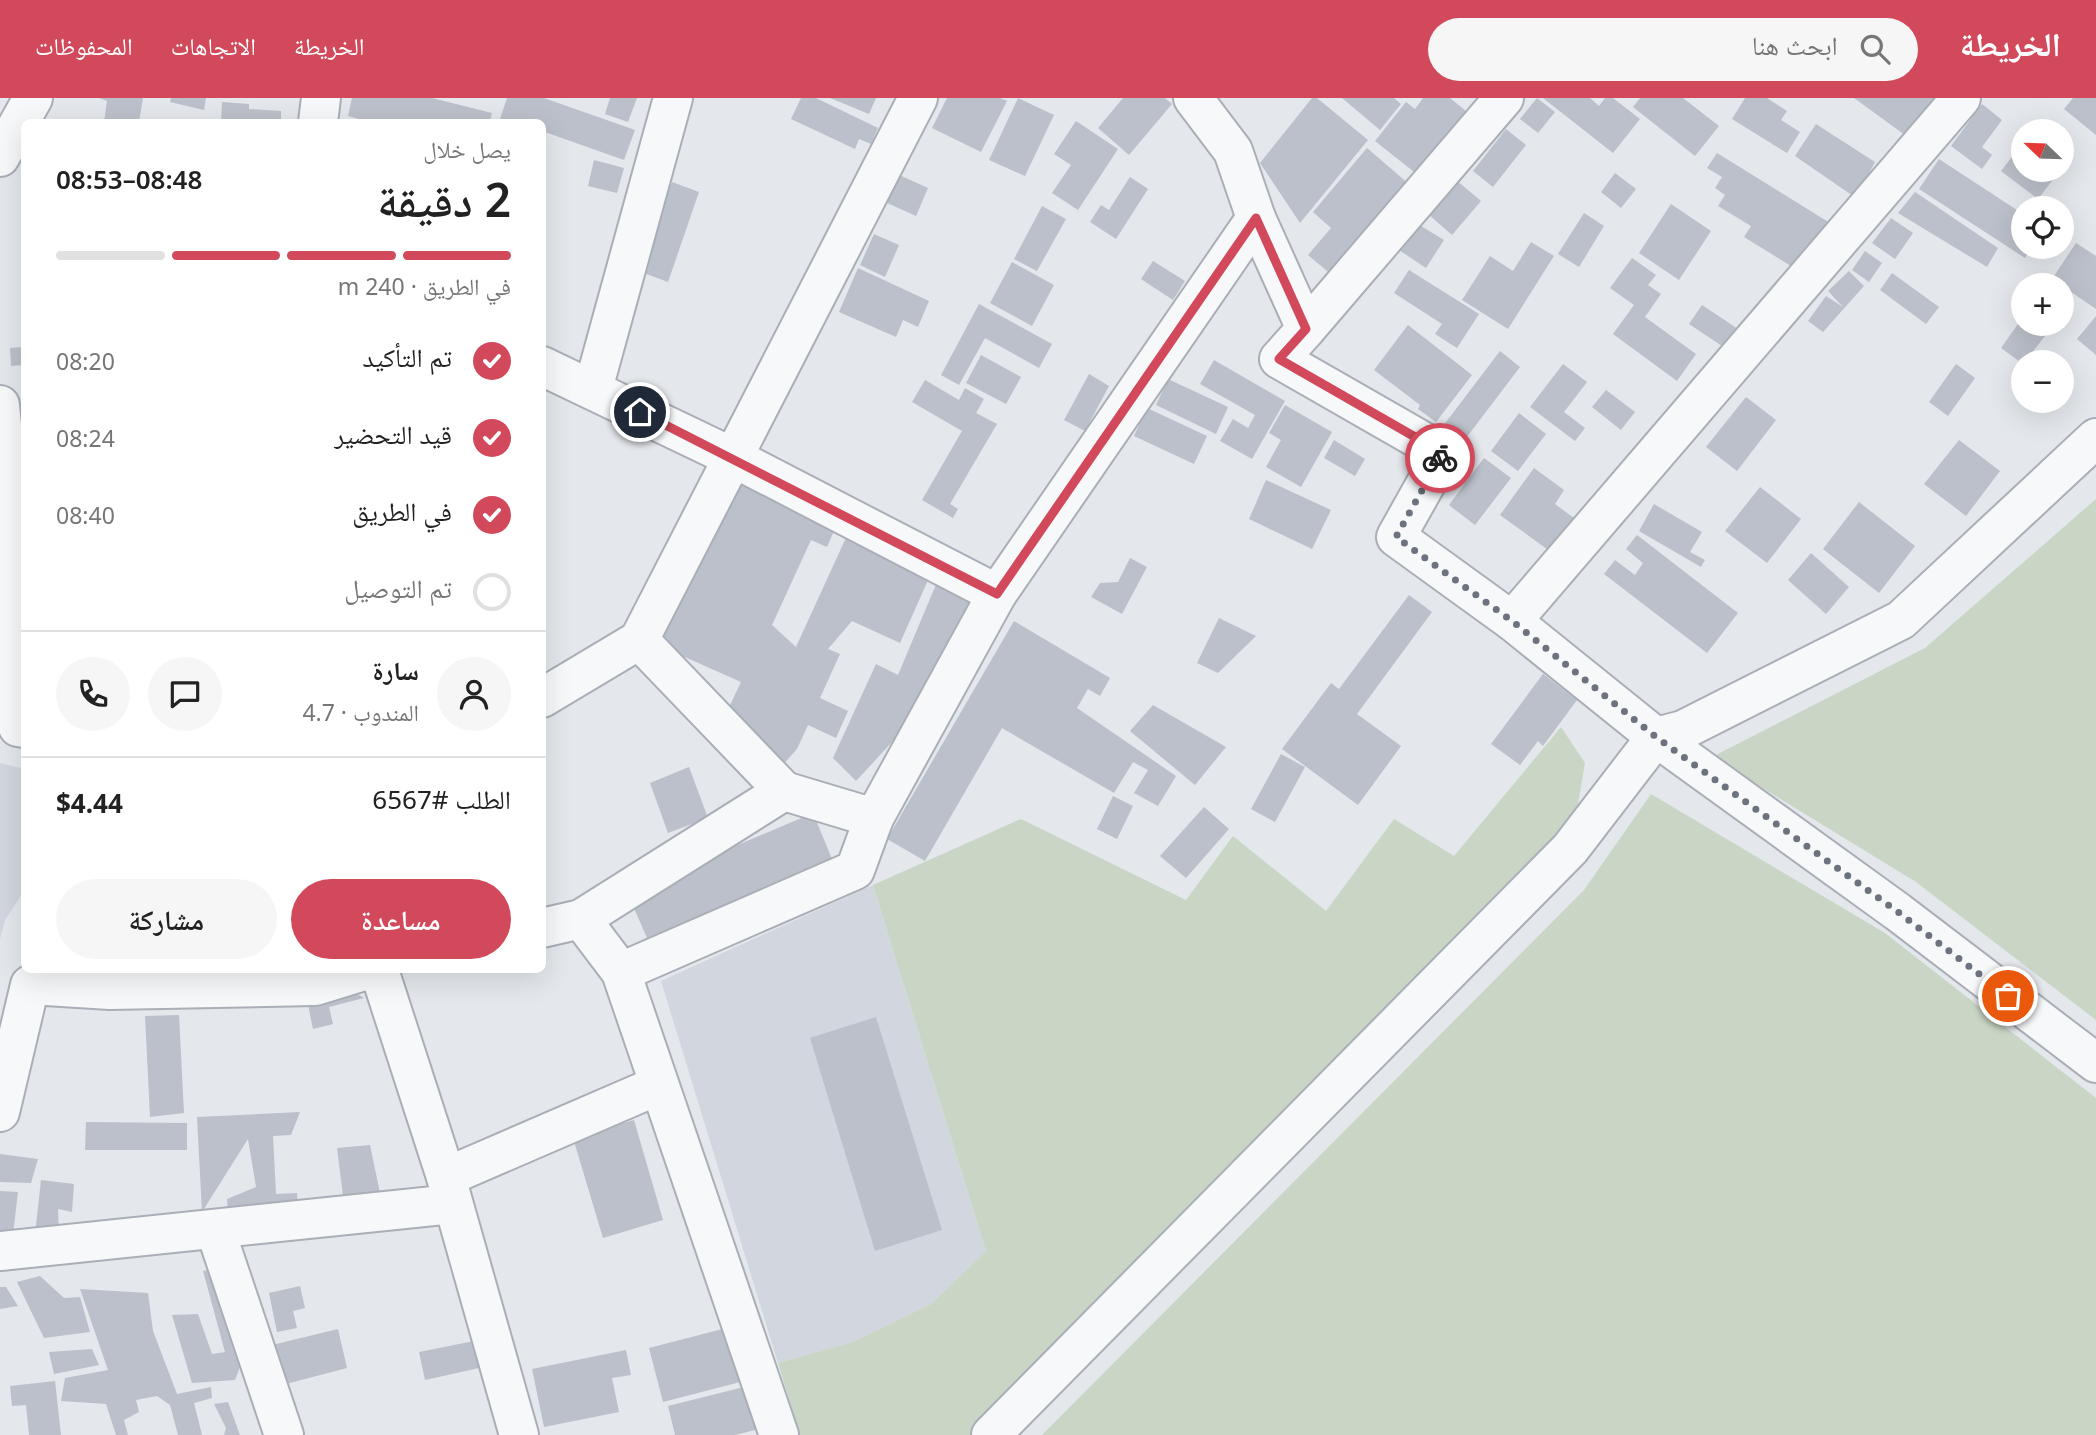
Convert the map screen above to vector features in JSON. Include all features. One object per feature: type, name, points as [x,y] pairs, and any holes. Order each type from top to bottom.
[{"type":"street","points":[[21,119],[33,98]]},
{"type":"street","points":[[318,119],[321,98]]},
{"type":"street","points":[[593,389],[673,98]]},
{"type":"street","points":[[546,696],[639,640],[918,98]]},
{"type":"street","points":[[1193,98],[1233,151],[1256,218],[1306,329]]},
{"type":"street","points":[[1504,98],[1279,359],[1443,453],[1396,537],[1512,621],[1656,737],[1898,912],[2096,1063]]},
{"type":"street","points":[[1512,621],[1961,98]]},
{"type":"street","points":[[0,157],[21,119]]},
{"type":"street","points":[[621,972],[855,870],[874,818],[997,594],[1256,218]]},
{"type":"street","points":[[546,368],[734,458],[997,594]]},
{"type":"street","points":[[0,405],[21,578],[14,726]]},
{"type":"street","points":[[991,1435],[1570,849],[1656,737],[1683,730],[1901,620],[2096,438]]},
{"type":"street","points":[[639,640],[783,790],[874,818]]},
{"type":"street","points":[[546,927],[581,919],[783,790]]},
{"type":"street","points":[[581,919],[621,972],[779,1435]]},
{"type":"street","points":[[0,1112],[30,985],[114,980],[315,986],[357,973]]},
{"type":"street","points":[[380,973],[449,1190],[519,1435]]},
{"type":"street","points":[[0,1251],[215,1229],[449,1190],[659,1085]]},
{"type":"street","points":[[215,1229],[284,1435]]},
{"type":"shaded area","points":[[0,763],[21,768],[21,896],[5,920],[0,939]]},
{"type":"shaded area","points":[[873,885],[986,1251],[931,1304],[853,1342],[778,1363],[661,981]]},
{"type":"green space","points":[[2096,499],[2096,1020],[1916,882],[1712,757],[1925,648]]},
{"type":"green space","points":[[1561,727],[1585,763],[1577,810],[1515,888],[971,1435],[800,1435],[778,1363],[853,1342],[931,1304],[986,1251],[873,885],[1021,819],[1186,900],[1233,836],[1326,911],[1394,819],[1454,856]]},
{"type":"green space","points":[[1651,794],[1885,933],[2096,1098],[2096,1435],[1042,1435],[1584,890]]},
{"type":"building","points":[[99,98],[143,98],[140,119],[104,119],[107,101]]},
{"type":"building","points":[[171,98],[206,98],[204,110],[170,102]]},
{"type":"building","points":[[352,98],[432,98],[492,113],[491,119],[358,119],[348,116]]},
{"type":"building","points":[[507,98],[544,98],[635,130],[624,160],[546,132],[546,119],[500,119]]},
{"type":"building","points":[[610,98],[637,98],[628,122],[605,114]]},
{"type":"building","points":[[801,98],[816,98],[878,128],[871,144],[859,139],[855,149],[791,119]]},
{"type":"building","points":[[830,98],[876,98],[869,114]]},
{"type":"building","points":[[947,98],[1000,98],[1007,101],[981,152],[932,128]]},
{"type":"building","points":[[1018,98],[1054,115],[1025,176],[989,160]]},
{"type":"building","points":[[1123,98],[1165,98],[1172,104],[1129,155],[1098,128]]},
{"type":"building","points":[[1312,98],[1317,98],[1368,140],[1300,223],[1260,163]]},
{"type":"building","points":[[1342,98],[1394,98],[1401,104],[1380,130]]},
{"type":"building","points":[[1423,98],[1450,98],[1473,117],[1423,179],[1375,141],[1406,102],[1415,109]]},
{"type":"building","points":[[1537,98],[1555,112],[1538,133],[1520,119]]},
{"type":"building","points":[[1543,98],[1590,98],[1599,106],[1605,98],[1613,98],[1640,119],[1613,153]]},
{"type":"building","points":[[1640,98],[1683,98],[1719,126],[1695,156],[1633,107]]},
{"type":"building","points":[[1745,98],[1767,98],[1787,111],[1781,120],[1800,132],[1787,153],[1732,119]]},
{"type":"building","points":[[1854,98],[1937,98],[1909,138]]},
{"type":"building","points":[[2073,98],[2096,98],[2096,135],[2064,109]]},
{"type":"building","points":[[222,102],[249,104],[249,109],[281,111],[281,119],[221,119]]},
{"type":"building","points":[[1982,104],[2002,120],[1982,147],[1992,155],[1982,169],[1951,146]]},
{"type":"building","points":[[1076,121],[1118,149],[1078,210],[1052,193],[1071,165],[1054,154]]},
{"type":"building","points":[[1816,124],[1875,162],[1856,198],[1795,156]]},
{"type":"building","points":[[1506,129],[1526,145],[1493,187],[1473,171]]},
{"type":"building","points":[[1367,148],[1410,185],[1333,276],[1308,255],[1331,228],[1313,212]]},
{"type":"building","points":[[1717,153],[1830,223],[1799,271],[1744,237],[1751,226],[1718,206],[1725,195],[1715,188],[1722,177],[1707,168]]},
{"type":"building","points":[[2011,158],[2011,179],[2001,171]]},
{"type":"building","points":[[1939,159],[2011,206],[2011,249],[1919,189]]},
{"type":"building","points":[[594,160],[624,168],[617,193],[588,186]]},
{"type":"building","points":[[1615,173],[1636,189],[1621,208],[1601,192]]},
{"type":"building","points":[[897,174],[928,188],[916,216],[885,202]]},
{"type":"building","points":[[1130,177],[1148,189],[1116,239],[1090,222],[1101,205],[1109,210]]},
{"type":"building","points":[[1456,180],[1481,201],[1452,235],[1428,214]]},
{"type":"building","points":[[672,182],[699,192],[668,282],[641,272]]},
{"type":"building","points":[[2016,182],[2051,182],[2040,196],[2034,196]]},
{"type":"building","points":[[1915,192],[1998,248],[1987,267],[1898,213]]},
{"type":"building","points":[[1671,204],[1711,231],[1679,280],[1639,253]]},
{"type":"building","points":[[1042,206],[1066,219],[1037,271],[1014,259]]},
{"type":"building","points":[[1584,213],[1604,226],[1579,267],[1558,254]]},
{"type":"building","points":[[1891,218],[1913,233],[1895,259],[1872,243]]},
{"type":"building","points":[[1416,223],[1444,240],[1426,268],[1399,250]]},
{"type":"building","points":[[874,234],[899,245],[885,277],[860,265]]},
{"type":"building","points":[[1531,242],[1554,256],[1508,329],[1462,300],[1490,256],[1513,271]]},
{"type":"building","points":[[2076,243],[2096,256],[2096,309],[2074,294],[2074,273],[2056,273],[2065,259],[2074,259]]},
{"type":"building","points":[[1865,251],[1882,263],[1869,282],[1852,270]]},
{"type":"building","points":[[1632,258],[1656,275],[1648,285],[1661,294],[1645,317],[1696,354],[1677,381],[1613,334],[1634,305],[1610,288]]},
{"type":"building","points":[[1153,261],[1185,281],[1173,300],[1141,279]]},
{"type":"building","points":[[1012,262],[1054,285],[1032,326],[990,303]]},
{"type":"building","points":[[858,268],[929,301],[918,327],[903,320],[896,337],[839,312]]},
{"type":"building","points":[[1409,270],[1479,314],[1457,348],[1435,334],[1442,324],[1394,293]]},
{"type":"building","points":[[1849,271],[1864,286],[1823,332],[1808,321],[1826,296],[1843,307],[1828,291]]},
{"type":"building","points":[[1892,273],[1939,307],[1926,324],[1880,290]]},
{"type":"building","points":[[979,304],[1052,344],[1039,368],[985,338],[959,385],[941,375]]},
{"type":"building","points":[[1702,305],[1741,331],[1728,350],[1689,324]]},
{"type":"building","points":[[2096,316],[2096,355],[2077,339]]},
{"type":"building","points":[[1408,325],[1472,375],[1436,422],[1418,409],[1420,405],[1374,370]]},
{"type":"building","points":[[2011,334],[2045,336],[2034,350],[2011,350],[2011,355],[2001,348]]},
{"type":"building","points":[[21,347],[21,365],[11,366],[10,348]]},
{"type":"building","points":[[1500,351],[1520,367],[1460,446],[1440,430]]},
{"type":"building","points":[[981,355],[1021,377],[1006,404],[966,383]]},
{"type":"building","points":[[1214,360],[1285,401],[1252,459],[1220,441],[1233,419],[1248,428],[1255,415],[1200,384]]},
{"type":"building","points":[[1563,364],[1587,382],[1564,412],[1585,428],[1575,441],[1530,407]]},
{"type":"building","points":[[1956,364],[1975,378],[1948,416],[1929,402]]},
{"type":"building","points":[[1089,374],[1109,386],[1085,431],[1064,420]]},
{"type":"building","points":[[1168,379],[1228,407],[1216,434],[1156,405]]},
{"type":"building","points":[[925,380],[959,400],[965,388],[984,399],[976,413],[997,424],[950,504],[958,509],[953,518],[922,500],[962,431],[912,402]]},
{"type":"building","points":[[1606,390],[1635,412],[1621,430],[1592,407]]},
{"type":"building","points":[[1746,397],[1776,420],[1737,471],[1706,447]]},
{"type":"building","points":[[1285,405],[1332,432],[1301,487],[1266,467],[1281,440],[1269,433]]},
{"type":"building","points":[[1147,408],[1207,436],[1194,464],[1134,436]]},
{"type":"building","points":[[1519,413],[1546,434],[1518,471],[1491,451]]},
{"type":"building","points":[[1334,440],[1365,459],[1355,476],[1324,458]]},
{"type":"building","points":[[1959,440],[2000,471],[1966,516],[1924,484]]},
{"type":"building","points":[[1484,458],[1511,478],[1475,525],[1449,505]]},
{"type":"building","points":[[735,466],[838,522],[827,547],[811,540],[772,625],[796,647],[849,531],[933,569],[900,643],[852,621],[828,649],[840,654],[820,698],[848,711],[836,738],[808,725],[797,749],[779,769],[723,720],[741,682],[660,646]]},
{"type":"building","points":[[1534,468],[1564,490],[1555,504],[1582,524],[1558,557],[1500,515]]},
{"type":"building","points":[[1266,480],[1331,510],[1312,549],[1249,519]]},
{"type":"building","points":[[1760,487],[1801,519],[1767,563],[1725,531]]},
{"type":"building","points":[[1859,502],[1915,546],[1879,593],[1823,549]]},
{"type":"building","points":[[1654,504],[1702,532],[1690,552],[1705,560],[1701,567],[1639,531]]},
{"type":"building","points":[[1637,535],[1738,613],[1707,653],[1604,574],[1615,560],[1635,575],[1643,563],[1626,549]]},
{"type":"building","points":[[1811,553],[1849,587],[1826,614],[1788,580]]},
{"type":"building","points":[[1130,558],[1147,567],[1122,614],[1091,597],[1100,583],[1118,582]]},
{"type":"building","points":[[940,575],[982,598],[906,727],[856,781],[833,758],[876,664],[898,675]]},
{"type":"building","points":[[1409,595],[1432,612],[1357,714],[1401,746],[1358,805],[1282,749],[1331,683],[1339,689]]},
{"type":"building","points":[[1219,618],[1256,636],[1218,673],[1197,663]]},
{"type":"building","points":[[1014,621],[1110,678],[1100,696],[1088,689],[1077,708],[1176,776],[1158,806],[1134,793],[1148,770],[1133,762],[1114,793],[1002,728],[925,861],[887,839]]},
{"type":"building","points":[[1543,674],[1577,700],[1543,746],[1538,741],[1520,765],[1491,744]]},
{"type":"building","points":[[1153,705],[1226,747],[1195,785],[1130,731]]},
{"type":"building","points":[[1281,754],[1305,767],[1275,822],[1251,809]]},
{"type":"building","points":[[689,767],[708,818],[668,833],[650,783]]},
{"type":"building","points":[[1113,796],[1133,806],[1117,839],[1097,829]]},
{"type":"building","points":[[1204,807],[1229,829],[1186,878],[1160,856]]},
{"type":"building","points":[[813,813],[832,859],[647,938],[627,892]]},
{"type":"building","points":[[345,986],[364,998],[329,1007],[333,1024],[313,1029],[306,995]]},
{"type":"building","points":[[179,1015],[184,1113],[150,1117],[145,1016]]},
{"type":"building","points":[[876,1017],[942,1230],[875,1251],[810,1038]]},
{"type":"building","points":[[300,1112],[291,1135],[273,1136],[276,1194],[297,1193],[298,1207],[228,1211],[227,1199],[256,1187],[248,1139],[202,1212],[197,1117]]},
{"type":"building","points":[[634,1120],[663,1220],[603,1238],[573,1138]]},
{"type":"building","points":[[86,1122],[187,1123],[187,1150],[85,1150]]},
{"type":"building","points":[[370,1145],[381,1198],[344,1204],[337,1148]]},
{"type":"building","points":[[0,1154],[38,1159],[31,1183],[0,1182]]},
{"type":"building","points":[[41,1180],[74,1184],[72,1212],[58,1209],[59,1233],[35,1234]]},
{"type":"building","points":[[0,1191],[18,1192],[12,1243],[0,1242]]},
{"type":"building","points":[[216,1268],[243,1359],[235,1380],[192,1383],[172,1315],[198,1314],[212,1354],[225,1352],[203,1271]]},
{"type":"building","points":[[40,1276],[64,1298],[80,1297],[90,1332],[44,1338],[17,1282]]},
{"type":"building","points":[[300,1286],[305,1308],[293,1311],[297,1328],[277,1332],[269,1293]]},
{"type":"building","points":[[0,1287],[6,1287],[18,1306],[0,1309]]},
{"type":"building","points":[[80,1289],[148,1293],[153,1331],[177,1394],[211,1387],[212,1398],[194,1403],[202,1435],[178,1435],[170,1405],[157,1396],[136,1400],[139,1412],[124,1420],[128,1435],[116,1435],[106,1404],[61,1401],[65,1378],[108,1370]]},
{"type":"building","points":[[734,1326],[748,1380],[663,1402],[649,1348]]},
{"type":"building","points":[[338,1329],[347,1368],[282,1385],[272,1345]]},
{"type":"building","points":[[474,1341],[479,1368],[425,1380],[419,1352]]},
{"type":"building","points":[[92,1349],[99,1365],[54,1374],[49,1352]]},
{"type":"building","points":[[626,1350],[631,1375],[612,1378],[619,1412],[544,1427],[532,1369]]},
{"type":"building","points":[[55,1381],[61,1435],[29,1435],[26,1405],[12,1406],[10,1386]]},
{"type":"building","points":[[752,1385],[763,1428],[735,1435],[675,1435],[668,1406]]},
{"type":"building","points":[[228,1402],[240,1435],[224,1435],[226,1428],[214,1404]]},
{"type":"way so far","points":[[1440,458],[1396,537],[1512,621],[1656,737],[1898,912],[2008,996]]},
{"type":"route","points":[[640,412],[997,594],[1256,218],[1306,329],[1279,359],[1443,453],[1440,458]]}]
